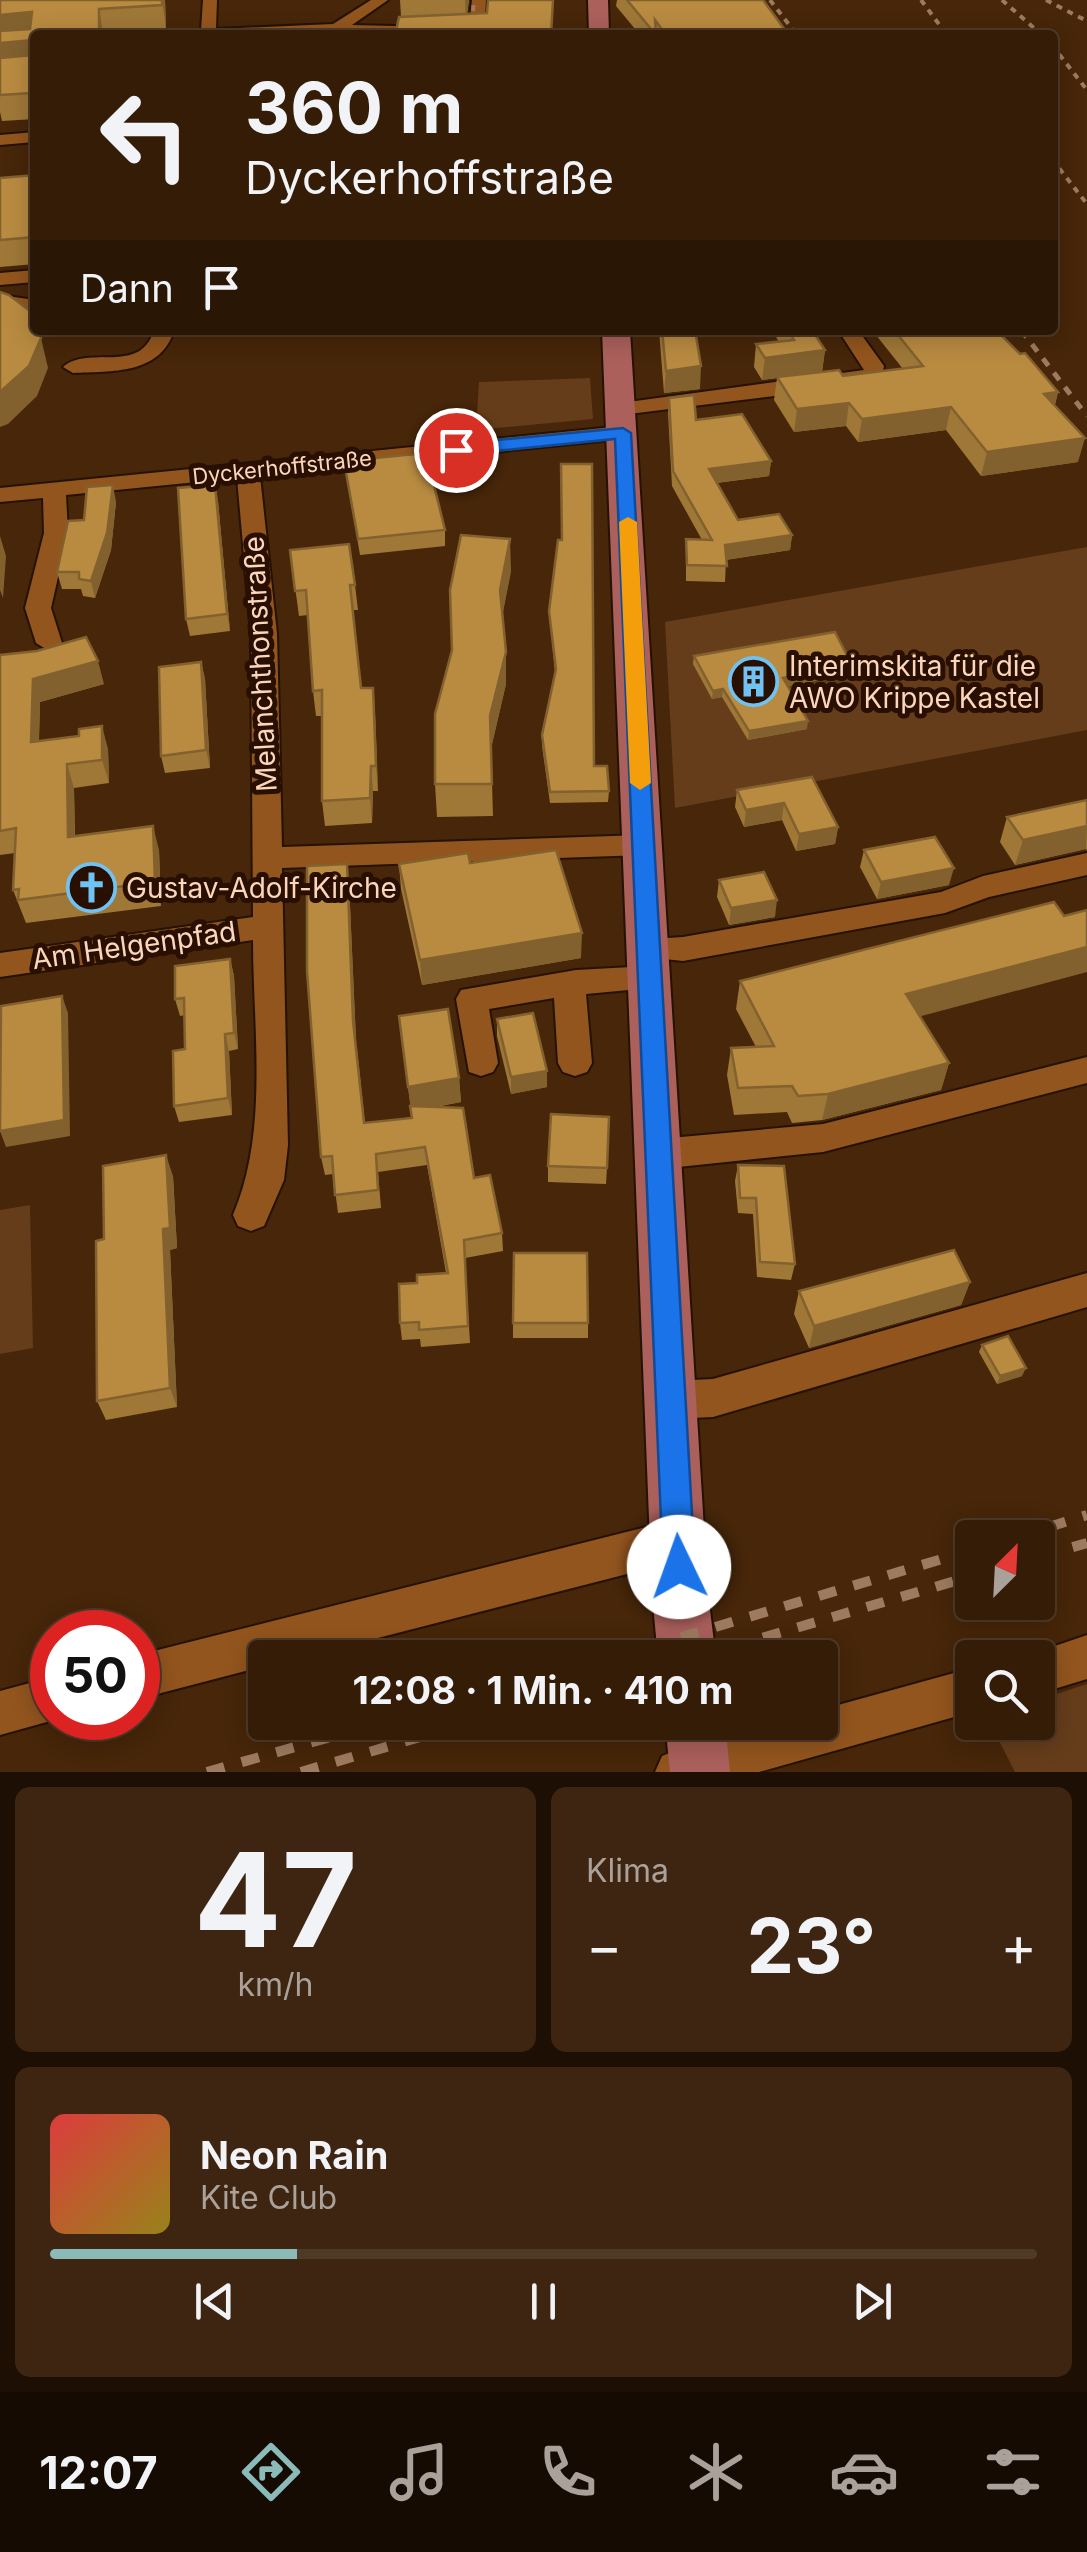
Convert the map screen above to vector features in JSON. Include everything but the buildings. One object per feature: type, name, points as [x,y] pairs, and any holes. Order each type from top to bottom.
[{"type":"main road","points":[[598,0],[599,30]]},
{"type":"main road","points":[[616,335],[685,1640]]},
{"type":"street","points":[[208,30],[210,0]]},
{"type":"street","points":[[335,29],[382,0]]},
{"type":"street","points":[[385,30],[390,0]]},
{"type":"street","points":[[466,30],[479,0]]},
{"type":"street","points":[[310,30],[347,30]]},
{"type":"street","points":[[0,140],[30,137]]},
{"type":"street","points":[[0,279],[30,276]]},
{"type":"street","points":[[0,302],[30,305]]},
{"type":"street","points":[[72,367],[136,361],[153,354],[163,335]]},
{"type":"street","name":"Dyckerhoffstraße","points":[[0,495],[248,470],[622,421],[864,379],[875,372],[874,366],[852,335]]},
{"type":"street","name":"Melanchthonstraße","points":[[248,470],[266,556],[271,1145],[266,1180],[252,1215]]},
{"type":"street","points":[[49,643],[38,608],[56,533],[54,490]]},
{"type":"street","points":[[268,858],[476,847],[644,845]]},
{"type":"street","points":[[481,1064],[472,999],[568,984],[649,963],[682,949],[945,902],[983,887],[1087,864]]},
{"type":"street","name":"Am Helgenpfad","points":[[0,965],[268,926]]},
{"type":"street","points":[[568,984],[574,1063]]},
{"type":"street","points":[[659,1154],[823,1138],[1087,1070]]},
{"type":"street","points":[[670,1400],[712,1398],[1087,1290]]},
{"type":"street","points":[[160,1673],[679,1567]]},
{"type":"street","points":[[1055,1667],[1087,1657]]},
{"type":"street","points":[[693,1758],[955,1694]]},
{"type":"street","points":[[0,1712],[30,1704]]},
{"type":"shaded area","points":[[590,378],[593,419],[476,430],[479,382]]},
{"type":"shaded area","points":[[1087,547],[1087,730],[675,808],[665,622]]},
{"type":"shaded area","points":[[30,1205],[33,1348],[0,1354],[0,1210]]},
{"type":"shaded area","points":[[1087,1684],[1087,1772],[1015,1772],[999,1740],[1055,1740],[1055,1694]]},
{"type":"railway","points":[[471,30],[474,0]]},
{"type":"railway","points":[[770,0],[793,30]]},
{"type":"railway","points":[[921,0],[943,30]]},
{"type":"railway","points":[[1002,0],[1036,30]]},
{"type":"railway","points":[[1046,0],[1087,21]]},
{"type":"railway","points":[[1058,53],[1087,90]]},
{"type":"railway","points":[[1058,167],[1087,204]]},
{"type":"railway","points":[[1025,335],[1087,416]]},
{"type":"railway","points":[[1055,1525],[1087,1515]]},
{"type":"railway","points":[[1055,1552],[1087,1543]]},
{"type":"railway","points":[[672,1640],[955,1555]]},
{"type":"railway","points":[[755,1640],[955,1581]]},
{"type":"railway","points":[[207,1772],[320,1740]]},
{"type":"railway","points":[[301,1772],[410,1740]]},
{"type":"slow traffic","points":[[628,522],[640,783]]},
{"type":"place","name":"Interimskita für die AWO Krippe Kastel","points":[[754,682]]},
{"type":"place","name":"Gustav-Adolf-Kirche","points":[[91,888]]},
{"type":"route","points":[[456,450],[623,433],[679,1567]]}]
